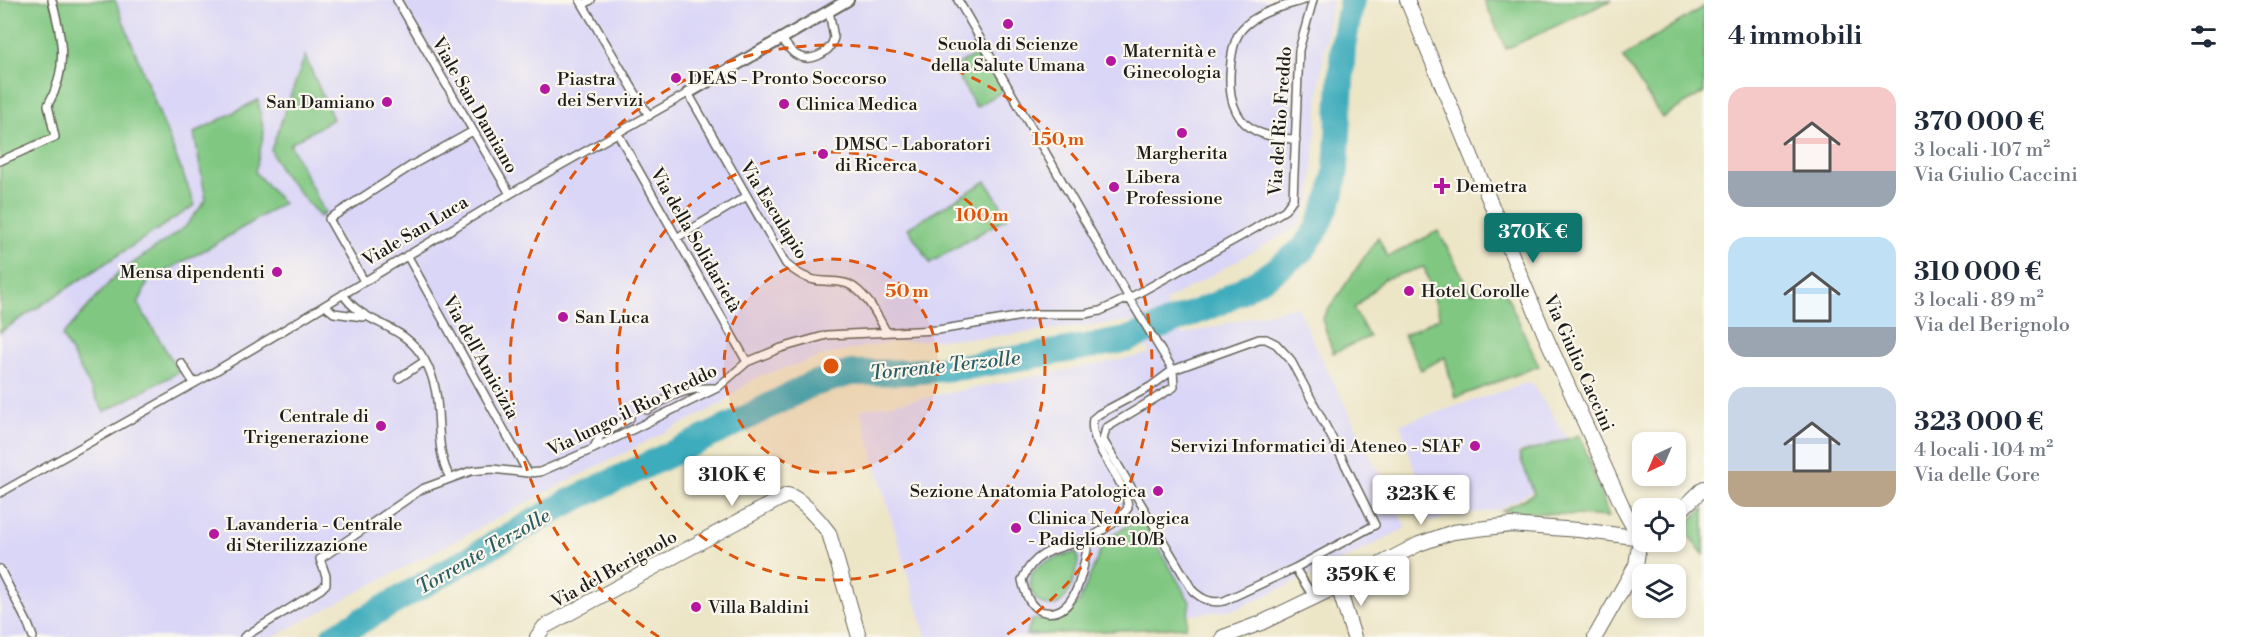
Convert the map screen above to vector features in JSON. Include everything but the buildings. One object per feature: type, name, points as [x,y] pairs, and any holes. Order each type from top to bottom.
[{"type":"street","name":"Viale San Luca","points":[[688,93],[848,0]]},
{"type":"street","name":"Via Giulio Caccini","points":[[1407,0],[1541,326],[1632,523]]},
{"type":"street","points":[[1686,505],[1704,488]]},
{"type":"street","name":"Via del Berignolo","points":[[537,637],[544,627],[787,495],[794,496],[829,533],[859,637]]},
{"type":"street","points":[[1223,637],[1338,586],[1419,544],[1463,530],[1511,525],[1606,532],[1632,536]]},
{"type":"street","points":[[1596,637],[1636,565],[1638,552]]},
{"type":"street","points":[[1338,586],[1354,637]]},
{"type":"lane","points":[[0,160],[55,137],[48,105],[59,86],[62,63],[61,37],[52,0]]},
{"type":"lane","name":"Viale San Damiano","points":[[397,0],[510,194]]},
{"type":"lane","points":[[591,0],[582,2],[649,116]]},
{"type":"lane","points":[[958,0],[1129,298],[1173,370],[1174,387],[1106,428],[1103,440],[1187,583],[1199,597],[1209,601],[1224,601],[1295,568],[1375,525],[1334,440],[1290,360],[1276,344],[1266,339],[1259,339],[1173,370],[1150,387],[1099,414],[1092,422],[1094,435],[1124,491],[1128,508],[1118,520],[1089,539],[1053,550],[1032,561],[1022,580],[1026,596],[1034,607],[1048,613],[1059,611],[1066,606],[1078,585],[1089,539]]},
{"type":"lane","points":[[1296,140],[1261,133],[1244,122],[1233,104],[1231,66],[1236,40],[1243,28],[1269,11],[1305,0]]},
{"type":"lane","name":"Via del Rio Freddo","points":[[1129,298],[1254,229],[1287,208],[1293,199],[1299,50],[1313,0]]},
{"type":"lane","points":[[782,39],[792,53],[803,58],[825,52],[834,38],[829,11]]},
{"type":"lane","name":"Viale San Luca","points":[[0,493],[194,383],[510,194],[688,93]]},
{"type":"lane","name":"Via Esculapio","points":[[688,93],[786,264],[795,272],[813,280],[845,283],[851,286],[872,307],[886,331]]},
{"type":"lane","points":[[364,281],[330,219],[414,164],[473,131]]},
{"type":"lane","name":"Via della Solidarietà","points":[[618,134],[747,362]]},
{"type":"lane","points":[[678,237],[747,196]]},
{"type":"lane","name":"Via dell'Amicizia","points":[[407,255],[528,473]]},
{"type":"lane","points":[[343,294],[355,310],[389,326],[404,336],[425,361],[433,378],[438,398],[442,462],[450,478]]},
{"type":"lane","name":"Via lungo il Rio Freddo","points":[[528,473],[540,471],[593,449],[717,388],[747,362],[781,348],[827,335],[951,328],[1035,314],[1093,313],[1129,298]]},
{"type":"lane","points":[[325,306],[334,313],[368,317]]},
{"type":"lane","points":[[399,378],[425,361]]},
{"type":"lane","points":[[181,363],[194,383]]},
{"type":"lane","points":[[647,410],[684,390],[700,387],[717,388]]},
{"type":"lane","points":[[1121,419],[1128,399]]},
{"type":"lane","points":[[593,449],[600,436],[630,418]]},
{"type":"lane","points":[[244,637],[321,589],[326,584],[326,576],[320,559],[422,489],[480,470],[528,473]]},
{"type":"lane","points":[[1295,568],[1314,597]]},
{"type":"lane","points":[[0,569],[33,637]]},
{"type":"shaded area","points":[[0,0],[1332,0],[1320,84],[1311,198],[1298,226],[1164,302],[1182,335],[1296,306],[1406,528],[1335,564],[1236,609],[1031,637],[926,637],[860,410],[1150,354],[1132,321],[987,337],[892,342],[830,354],[756,377],[719,405],[556,487],[273,637],[0,637]]},
{"type":"shaded area","name":"Servizi Informatici di Ateneo - SIAF","points":[[1531,382],[1568,439],[1517,453],[1533,491],[1498,510],[1446,517],[1431,522],[1400,424]]},
{"type":"green space","points":[[0,0],[115,0],[195,205],[0,332]]},
{"type":"green space","points":[[1484,0],[1612,0],[1506,49]]},
{"type":"green space","points":[[1704,6],[1704,92],[1662,118],[1623,57]]},
{"type":"green space","points":[[982,51],[1005,90],[976,107],[953,67]]},
{"type":"green space","points":[[305,56],[333,119],[290,144],[325,213],[320,217],[280,170],[271,150]]},
{"type":"green space","points":[[258,100],[264,133],[255,172],[283,203],[212,246],[149,280],[138,304],[179,372],[104,412],[62,336],[116,275],[185,227],[206,200],[194,133]]},
{"type":"green space","points":[[986,181],[1008,217],[930,263],[908,228]]},
{"type":"green space","points":[[1438,231],[1472,293],[1502,285],[1539,366],[1455,398],[1445,357],[1421,370],[1404,335],[1440,317],[1424,267],[1384,279],[1354,309],[1369,337],[1333,353],[1322,319],[1378,237],[1388,257]]},
{"type":"green space","points":[[1580,435],[1609,517],[1502,511],[1534,494],[1519,454]]},
{"type":"green space","points":[[1704,508],[1704,555],[1686,532],[1686,524]]},
{"type":"green space","points":[[1141,517],[1190,602],[1186,627],[1026,635],[1032,620],[1065,617],[1079,602],[1105,540]]},
{"type":"green space","points":[[1077,552],[1076,572],[1065,598],[1056,605],[1048,606],[1039,602],[1030,586],[1031,577],[1037,568],[1050,560]]},
{"type":"waterway","name":"Torrente Terzolle","points":[[333,637],[568,502],[732,425],[810,385],[851,373],[910,372],[972,366],[1126,340],[1219,303],[1273,272],[1303,249],[1318,227],[1332,193],[1336,169],[1343,46],[1352,0]]},
{"type":"place","name":"Scuola di Scienze della Salute Umana","points":[[1008,24]]},
{"type":"place","name":"Maternità e Ginecologia","points":[[1111,61]]},
{"type":"place","name":"DEAS - Pronto Soccorso","points":[[676,78]]},
{"type":"place","name":"Piastra dei Servizi","points":[[545,89]]},
{"type":"place","name":"San Damiano","points":[[387,102]]},
{"type":"place","name":"Clinica Medica","points":[[784,104]]},
{"type":"place","name":"Margherita","points":[[1182,133]]},
{"type":"place","name":"DMSC - Laboratori di Ricerca","points":[[823,154]]},
{"type":"place","name":"Demetra","points":[[1442,186]]},
{"type":"place","name":"Libera Professione","points":[[1114,187]]},
{"type":"place","name":"Mensa dipendenti","points":[[277,272]]},
{"type":"place","name":"Hotel Corolle","points":[[1409,291]]},
{"type":"place","name":"San Luca","points":[[563,317]]},
{"type":"place","name":"Centrale di Trigenerazione","points":[[381,426]]},
{"type":"place","name":"Servizi Informatici di Ateneo - SIAF","points":[[1475,446]]},
{"type":"place","name":"Sezione Anatomia Patologica","points":[[1158,491]]},
{"type":"place","name":"Clinica Neurologica - Padiglione 10/B","points":[[1016,528]]},
{"type":"place","name":"Lavanderia - Centrale di Sterilizzazione","points":[[214,534]]},
{"type":"place","name":"Villa Baldini","points":[[696,607]]}]
